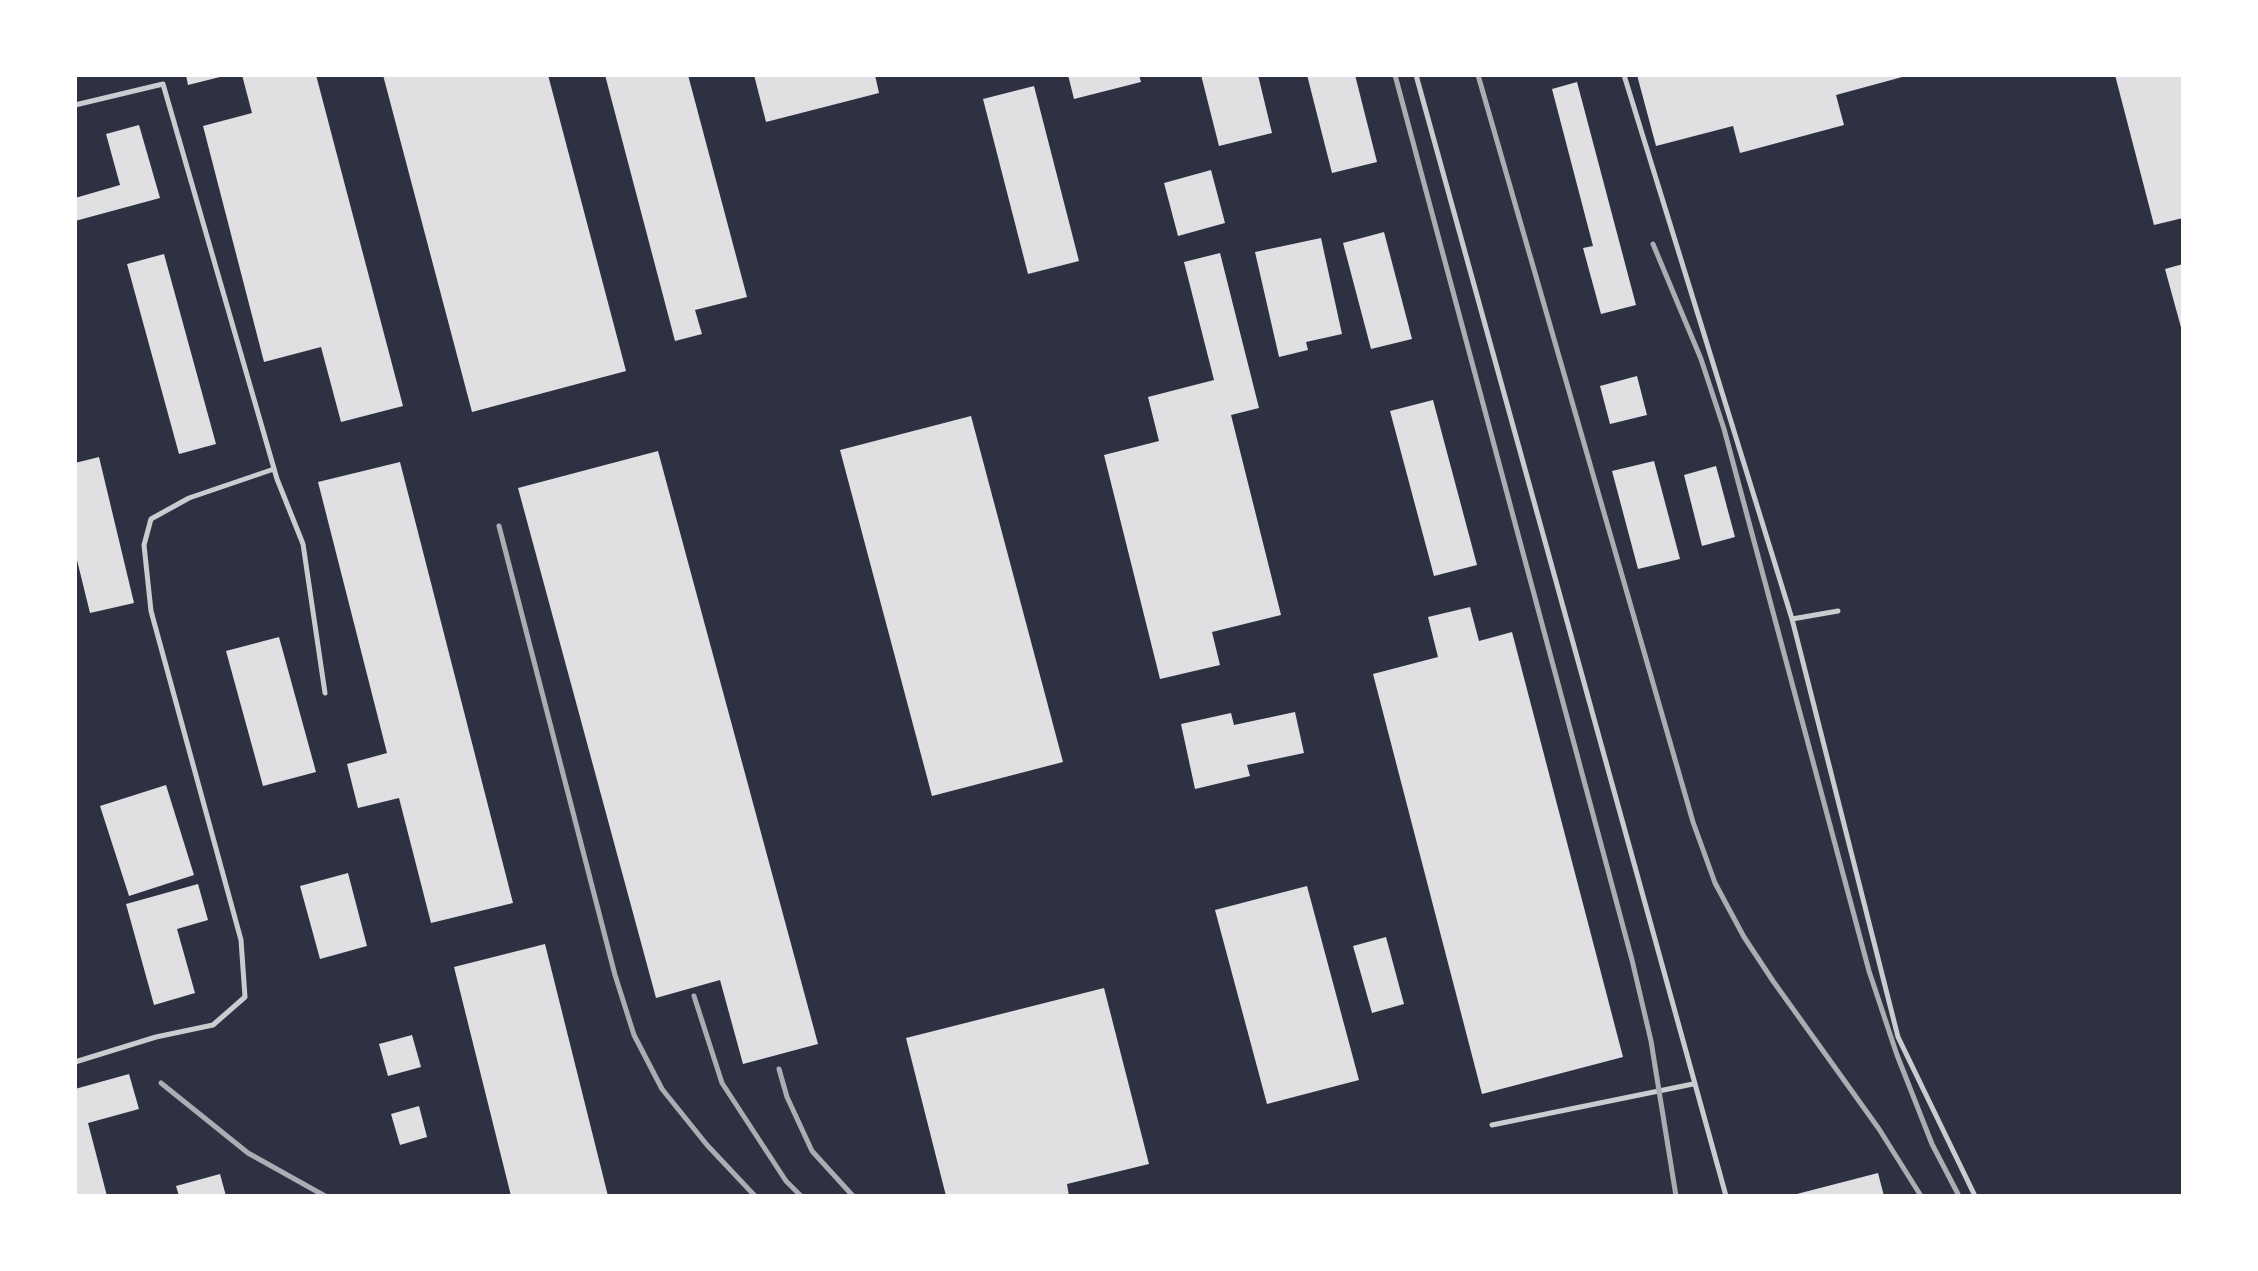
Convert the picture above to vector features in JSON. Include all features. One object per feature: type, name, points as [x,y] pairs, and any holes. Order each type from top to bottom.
[{"type":"lane","points":[[160,75],[274,469],[303,544],[325,693]]},
{"type":"lane","points":[[1416,75],[1726,1196]]},
{"type":"lane","points":[[1623,75],[1792,620],[1898,1037],[1975,1196]]},
{"type":"lane","points":[[75,105],[163,84]]},
{"type":"lane","points":[[75,1062],[156,1037],[213,1026],[245,997],[241,940],[151,611],[144,545],[150,519],[189,498],[274,469]]},
{"type":"lane","points":[[1792,620],[1838,611]]},
{"type":"lane","points":[[1492,1125],[1693,1084]]},
{"type":"building","points":[[186,75],[224,75],[224,76],[188,85]]},
{"type":"building","points":[[242,75],[316,75],[403,406],[341,422],[321,347],[264,362],[203,126],[252,113]]},
{"type":"building","points":[[383,75],[548,75],[626,371],[472,412]]},
{"type":"building","points":[[605,75],[688,75],[747,297],[695,310],[702,334],[675,341]]},
{"type":"building","points":[[754,75],[875,75],[879,93],[766,122]]},
{"type":"building","points":[[1068,75],[1139,75],[1141,82],[1074,99]]},
{"type":"building","points":[[1201,75],[1258,75],[1272,133],[1219,146]]},
{"type":"building","points":[[1307,75],[1355,75],[1377,162],[1332,173]]},
{"type":"building","points":[[1637,75],[1906,76],[1836,95],[1844,125],[1740,153],[1733,126],[1656,146]]},
{"type":"building","points":[[2115,75],[2183,75],[2183,218],[2154,225]]},
{"type":"building","points":[[1577,82],[1636,305],[1601,314],[1583,248],[1593,246],[1552,89]]},
{"type":"building","points":[[1034,86],[1079,261],[1028,274],[983,99]]},
{"type":"building","points":[[139,125],[160,198],[75,221],[75,198],[120,185],[106,134]]},
{"type":"building","points":[[1211,170],[1225,223],[1178,236],[1164,183]]},
{"type":"building","points":[[1384,232],[1412,339],[1371,349],[1343,243]]},
{"type":"building","points":[[1321,238],[1342,334],[1306,342],[1308,350],[1279,357],[1255,252]]},
{"type":"building","points":[[1220,253],[1259,408],[1231,415],[1281,615],[1212,632],[1220,665],[1160,679],[1104,455],[1159,441],[1148,397],[1214,380],[1184,262]]},
{"type":"building","points":[[164,254],[216,444],[179,454],[127,264]]},
{"type":"building","points":[[2183,264],[2183,331],[2182,331],[2165,269]]},
{"type":"building","points":[[1637,376],[1647,415],[1610,424],[1600,386]]},
{"type":"building","points":[[1433,400],[1477,565],[1434,576],[1390,411]]},
{"type":"building","points":[[971,416],[1063,762],[932,796],[840,450]]},
{"type":"building","points":[[658,451],[818,1044],[743,1064],[720,980],[656,998],[518,488]]},
{"type":"building","points":[[99,457],[134,603],[90,613],[75,552],[75,463]]},
{"type":"building","points":[[1654,461],[1680,559],[1638,569],[1612,471]]},
{"type":"building","points":[[400,462],[513,903],[431,923],[399,798],[358,808],[347,764],[387,753],[318,482]]},
{"type":"building","points":[[1716,466],[1735,537],[1702,546],[1684,475]]},
{"type":"building","points":[[1470,607],[1479,641],[1512,632],[1623,1057],[1482,1094],[1373,674],[1438,657],[1428,617]]},
{"type":"building","points":[[279,637],[316,772],[263,786],[226,651]]},
{"type":"building","points":[[1295,712],[1304,753],[1247,765],[1250,776],[1195,789],[1181,724],[1231,713],[1234,725]]},
{"type":"building","points":[[166,785],[194,875],[129,896],[100,806]]},
{"type":"building","points":[[348,873],[367,946],[320,959],[300,886]]},
{"type":"building","points":[[198,884],[208,920],[177,929],[195,993],[154,1005],[126,904]]},
{"type":"building","points":[[1307,886],[1359,1080],[1267,1104],[1215,910]]},
{"type":"building","points":[[1386,937],[1404,1004],[1372,1013],[1353,946]]},
{"type":"building","points":[[545,944],[608,1196],[511,1196],[454,967]]},
{"type":"building","points":[[1104,988],[1149,1164],[1067,1184],[1069,1196],[946,1196],[906,1038]]},
{"type":"building","points":[[412,1035],[421,1067],[388,1076],[379,1044]]},
{"type":"building","points":[[129,1074],[139,1109],[88,1123],[107,1196],[75,1196],[75,1089]]},
{"type":"building","points":[[419,1106],[427,1137],[400,1145],[391,1114]]},
{"type":"building","points":[[1878,1173],[1884,1196],[1793,1196],[1793,1195]]},
{"type":"building","points":[[220,1174],[226,1196],[179,1196],[176,1186]]},
{"type":"railway","points":[[1395,75],[1632,960],[1651,1041],[1676,1196]]},
{"type":"railway","points":[[1478,75],[1693,822],[1715,883],[1744,937],[1879,1129],[1921,1196]]},
{"type":"railway","points":[[1653,244],[1701,359],[1724,429],[1869,971],[1897,1055],[1932,1144],[1959,1196]]},
{"type":"railway","points":[[499,526],[615,975],[634,1035],[662,1089],[707,1145],[755,1196]]},
{"type":"railway","points":[[694,996],[722,1083],[786,1181],[801,1196]]},
{"type":"railway","points":[[779,1069],[787,1097],[812,1151],[853,1196]]},
{"type":"railway","points":[[161,1083],[248,1153],[325,1196]]}]
